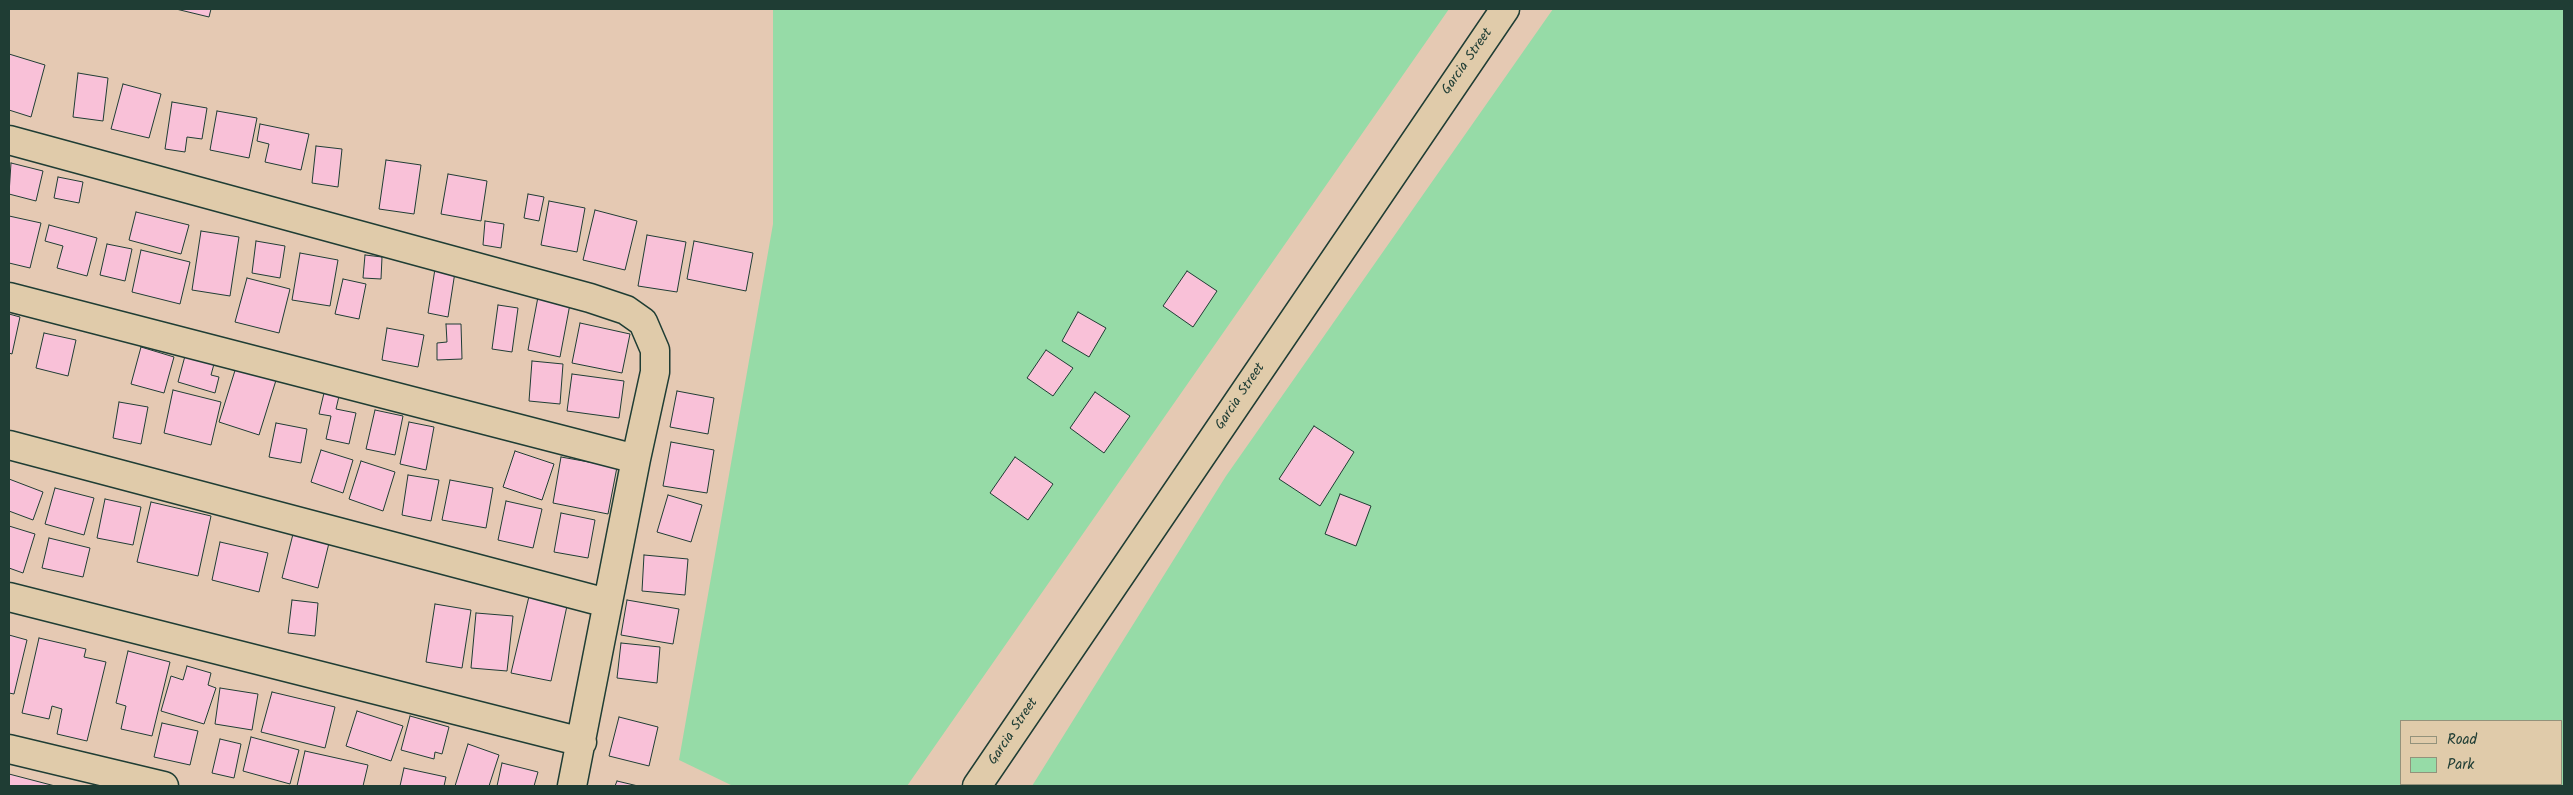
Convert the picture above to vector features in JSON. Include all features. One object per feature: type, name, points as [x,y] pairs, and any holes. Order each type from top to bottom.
[{"type":"street","name":"Garcia Street","points":[[977,786],[1505,9]]},
{"type":"street","points":[[9,140],[626,310],[643,322],[655,350],[655,372],[607,602],[582,742],[572,786]]},
{"type":"street","points":[[9,297],[636,459]]},
{"type":"street","points":[[9,445],[607,602]]},
{"type":"street","points":[[9,596],[582,742]]},
{"type":"street","points":[[9,749],[164,786]]},
{"type":"green space","points":[[773,9],[1449,9],[907,786],[733,786],[679,760],[773,224]]},
{"type":"green space","points":[[1553,9],[2564,9],[2564,786],[1032,786],[1226,476]]},
{"type":"building","points":[[176,9],[211,9],[209,17]]},
{"type":"building","points":[[9,54],[45,65],[31,117],[9,110]]},
{"type":"building","points":[[78,73],[108,78],[103,121],[73,117]]},
{"type":"building","points":[[123,84],[161,94],[149,138],[111,129]]},
{"type":"building","points":[[172,102],[207,108],[202,139],[187,137],[185,152],[165,149]]},
{"type":"building","points":[[217,111],[257,118],[249,158],[210,150]]},
{"type":"building","points":[[260,124],[309,134],[301,170],[265,162],[269,144],[257,141]]},
{"type":"building","points":[[316,146],[342,149],[338,187],[312,183]]},
{"type":"building","points":[[386,160],[421,165],[414,214],[379,209]]},
{"type":"building","points":[[11,163],[43,171],[36,201],[9,194]]},
{"type":"building","points":[[448,174],[487,181],[481,221],[441,214]]},
{"type":"building","points":[[58,177],[83,182],[79,203],[54,198]]},
{"type":"building","points":[[528,194],[544,197],[539,221],[524,218]]},
{"type":"building","points":[[549,201],[585,208],[577,252],[541,245]]},
{"type":"building","points":[[595,210],[637,221],[625,270],[583,260]]},
{"type":"building","points":[[136,212],[189,225],[181,254],[129,240]]},
{"type":"building","points":[[9,216],[41,223],[30,268],[9,263]]},
{"type":"building","points":[[485,221],[504,224],[501,248],[483,245]]},
{"type":"building","points":[[49,225],[97,238],[87,276],[57,268],[63,246],[45,241]]},
{"type":"building","points":[[201,231],[239,237],[230,296],[192,290]]},
{"type":"building","points":[[647,235],[686,242],[677,292],[638,286]]},
{"type":"building","points":[[256,241],[285,246],[280,278],[252,273]]},
{"type":"building","points":[[694,241],[753,253],[746,291],[687,279]]},
{"type":"building","points":[[107,244],[132,249],[125,281],[100,275]]},
{"type":"building","points":[[141,250],[190,262],[180,304],[132,292]]},
{"type":"building","points":[[300,253],[338,260],[330,306],[292,300]]},
{"type":"building","points":[[365,255],[382,257],[381,279],[363,278]]},
{"type":"building","points":[[435,269],[455,272],[448,317],[428,313]]},
{"type":"building","points":[[1187,271],[1217,291],[1193,327],[1163,306]]},
{"type":"building","points":[[247,278],[290,289],[279,333],[235,322]]},
{"type":"building","points":[[343,279],[366,284],[359,319],[335,314]]},
{"type":"building","points":[[538,297],[570,304],[560,357],[528,350]]},
{"type":"building","points":[[498,305],[518,308],[512,352],[492,349]]},
{"type":"building","points":[[1078,312],[1106,328],[1089,357],[1062,341]]},
{"type":"building","points":[[9,314],[20,317],[12,354],[9,353]]},
{"type":"building","points":[[580,323],[630,334],[622,373],[572,363]]},
{"type":"building","points":[[446,324],[461,324],[462,359],[437,360],[437,343],[447,342]]},
{"type":"building","points":[[387,328],[424,335],[418,367],[382,360]]},
{"type":"building","points":[[44,333],[76,340],[68,376],[36,368]]},
{"type":"building","points":[[141,347],[174,357],[164,393],[131,384]]},
{"type":"building","points":[[1046,350],[1073,368],[1053,396],[1027,378]]},
{"type":"building","points":[[185,356],[214,364],[211,375],[219,377],[215,393],[178,382]]},
{"type":"building","points":[[532,361],[563,364],[560,404],[529,401]]},
{"type":"building","points":[[237,364],[277,377],[259,435],[219,422]]},
{"type":"building","points":[[572,374],[624,381],[619,418],[567,411]]},
{"type":"building","points":[[173,390],[221,402],[211,445],[164,433]]},
{"type":"building","points":[[677,391],[714,398],[708,434],[670,427]]},
{"type":"building","points":[[1095,392],[1130,416],[1104,453],[1070,428]]},
{"type":"building","points":[[324,393],[339,396],[336,409],[356,413],[349,444],[326,439],[331,416],[319,414]]},
{"type":"building","points":[[119,402],[148,407],[141,444],[113,438]]},
{"type":"building","points":[[375,410],[403,416],[395,455],[366,449]]},
{"type":"building","points":[[409,422],[434,427],[426,470],[400,464]]},
{"type":"building","points":[[276,423],[307,429],[301,463],[269,457]]},
{"type":"building","points":[[1314,426],[1354,452],[1320,506],[1279,479]]},
{"type":"building","points":[[671,442],[714,450],[707,493],[663,486]]},
{"type":"building","points":[[321,450],[353,460],[343,493],[311,482]]},
{"type":"building","points":[[515,451],[554,464],[542,500],[503,487]]},
{"type":"building","points":[[561,457],[617,467],[608,514],[553,503]]},
{"type":"building","points":[[1015,457],[1053,484],[1028,520],[990,493]]},
{"type":"building","points":[[361,461],[395,472],[383,511],[349,499]]},
{"type":"building","points":[[408,475],[439,480],[431,521],[402,515]]},
{"type":"building","points":[[9,479],[43,492],[33,520],[9,511]]},
{"type":"building","points":[[450,480],[493,488],[486,528],[442,520]]},
{"type":"building","points":[[55,488],[94,498],[84,535],[45,524]]},
{"type":"building","points":[[1340,494],[1371,506],[1356,546],[1325,534]]},
{"type":"building","points":[[668,495],[702,505],[691,542],[657,532]]},
{"type":"building","points":[[105,499],[141,507],[133,545],[97,538]]},
{"type":"building","points":[[506,501],[542,509],[533,548],[498,540]]},
{"type":"building","points":[[151,502],[211,516],[198,576],[137,562]]},
{"type":"building","points":[[561,513],[595,520],[588,558],[554,552]]},
{"type":"building","points":[[9,526],[35,534],[23,573],[9,568]]},
{"type":"building","points":[[293,534],[329,543],[318,588],[282,578]]},
{"type":"building","points":[[49,538],[90,548],[83,577],[42,568]]},
{"type":"building","points":[[220,542],[268,553],[259,592],[212,580]]},
{"type":"building","points":[[644,555],[688,559],[685,595],[642,591]]},
{"type":"building","points":[[530,592],[568,601],[551,681],[511,673]]},
{"type":"building","points":[[292,600],[318,603],[315,636],[288,633]]},
{"type":"building","points":[[627,600],[679,609],[673,644],[621,635]]},
{"type":"building","points":[[435,604],[471,610],[462,668],[426,662]]},
{"type":"building","points":[[476,613],[513,616],[507,671],[471,668]]},
{"type":"building","points":[[9,635],[27,640],[14,694],[9,693]]},
{"type":"building","points":[[39,638],[86,649],[84,657],[106,662],[87,741],[57,734],[62,709],[52,706],[49,719],[22,713]]},
{"type":"building","points":[[621,643],[660,647],[657,683],[617,678]]},
{"type":"building","points":[[128,651],[170,662],[152,736],[121,729],[126,706],[116,703]]},
{"type":"building","points":[[187,666],[211,673],[208,685],[216,688],[204,724],[161,711],[171,676],[183,680]]},
{"type":"building","points":[[220,688],[258,694],[252,730],[215,724]]},
{"type":"building","points":[[272,692],[335,707],[325,748],[261,732]]},
{"type":"building","points":[[357,711],[403,726],[391,761],[346,746]]},
{"type":"building","points":[[410,716],[449,727],[442,754],[435,752],[434,759],[401,750]]},
{"type":"building","points":[[619,717],[658,727],[649,766],[609,756]]},
{"type":"building","points":[[162,723],[198,731],[190,765],[154,757]]},
{"type":"building","points":[[251,737],[299,750],[290,784],[243,771]]},
{"type":"building","points":[[220,739],[241,744],[234,778],[212,773]]},
{"type":"building","points":[[468,744],[499,755],[489,786],[455,786]]},
{"type":"building","points":[[305,751],[368,765],[363,786],[297,786]]},
{"type":"building","points":[[502,763],[538,772],[534,786],[497,786]]},
{"type":"building","points":[[404,768],[446,777],[444,786],[400,786]]},
{"type":"building","points":[[9,774],[55,786],[9,786]]},
{"type":"building","points":[[617,781],[638,786],[615,786]]}]
